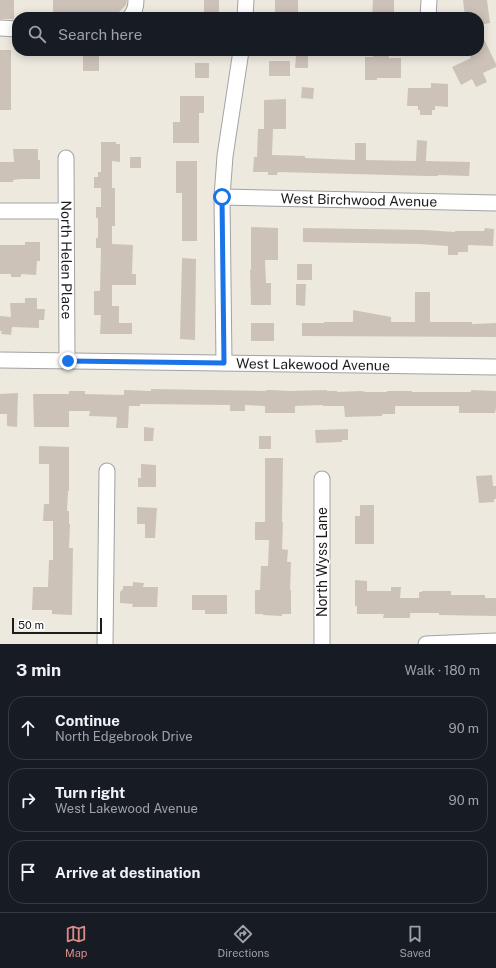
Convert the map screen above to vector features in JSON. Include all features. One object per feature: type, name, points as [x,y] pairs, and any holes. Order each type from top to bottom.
[{"type":"street","points":[[133,12],[136,0]]},
{"type":"street","points":[[245,12],[246,0]]},
{"type":"street","points":[[428,0],[428,12]]},
{"type":"street","points":[[0,28],[12,29]]},
{"type":"street","points":[[224,363],[222,197],[225,156],[240,56]]},
{"type":"street","name":"North Helen Place","points":[[66,158],[68,361]]},
{"type":"street","name":"West Birchwood Avenue","points":[[222,197],[496,203]]},
{"type":"street","points":[[0,211],[66,211]]},
{"type":"street","name":"West Lakewood Avenue","points":[[0,360],[489,366]]},
{"type":"street","points":[[106,644],[107,471]]},
{"type":"street","name":"North Wyss Lane","points":[[322,479],[322,644]]},
{"type":"street","points":[[426,644],[496,641]]},
{"type":"building","points":[[0,0],[14,0],[14,12],[12,12],[12,19],[0,19]]},
{"type":"building","points":[[53,0],[127,0],[126,5],[119,12],[53,12]]},
{"type":"building","points":[[204,0],[219,0],[219,12],[204,12]]},
{"type":"building","points":[[275,0],[298,0],[298,12],[275,12]]},
{"type":"building","points":[[373,0],[394,0],[394,12],[372,12]]},
{"type":"building","points":[[463,0],[487,0],[490,23],[484,24],[484,12],[464,12]]},
{"type":"building","points":[[484,39],[496,64],[496,67],[483,73],[487,82],[476,87],[472,79],[461,85],[452,67],[471,58],[470,56],[484,56]]},
{"type":"building","points":[[0,50],[11,50],[11,110],[0,110]]},
{"type":"building","points":[[83,56],[99,56],[99,71],[83,71]]},
{"type":"building","points":[[296,56],[308,56],[308,68],[295,68]]},
{"type":"building","points":[[389,56],[389,58],[401,58],[401,78],[377,78],[377,80],[365,80],[365,57]]},
{"type":"building","points":[[269,61],[290,61],[290,76],[269,76]]},
{"type":"building","points":[[195,63],[209,63],[209,78],[195,78]]},
{"type":"building","points":[[431,83],[448,84],[448,107],[435,106],[435,110],[432,110],[432,115],[420,115],[418,106],[407,106],[408,88],[431,88]]},
{"type":"building","points":[[302,87],[314,88],[313,99],[301,98]]},
{"type":"building","points":[[180,96],[204,96],[204,113],[199,113],[199,143],[173,143],[173,122],[180,122]]},
{"type":"building","points":[[286,99],[286,129],[273,129],[272,155],[355,160],[355,143],[366,143],[366,160],[416,161],[417,140],[427,141],[426,161],[470,162],[469,176],[278,172],[277,175],[268,175],[268,172],[253,172],[254,157],[257,157],[258,129],[264,129],[264,100]]},
{"type":"building","points":[[101,142],[116,142],[116,144],[120,144],[120,162],[112,161],[112,188],[115,188],[115,226],[112,226],[112,244],[133,245],[132,274],[136,274],[136,285],[112,285],[112,306],[119,306],[119,323],[132,323],[132,334],[100,334],[101,315],[94,315],[94,291],[100,291],[101,248],[96,248],[96,238],[98,238],[98,218],[96,218],[96,207],[101,207],[101,188],[94,188],[94,177],[98,177],[98,172],[101,172]]},
{"type":"building","points":[[13,149],[38,149],[38,160],[40,160],[40,179],[21,179],[13,180],[13,182],[0,182],[0,162],[14,162]]},
{"type":"building","points":[[130,157],[141,157],[141,168],[130,168]]},
{"type":"building","points":[[176,161],[197,161],[197,241],[182,241],[182,193],[176,193]]},
{"type":"building","points":[[251,227],[278,228],[278,260],[265,260],[266,283],[271,283],[271,305],[251,305]]},
{"type":"building","points":[[303,228],[455,232],[484,231],[485,228],[494,229],[493,246],[468,245],[468,252],[458,252],[458,255],[448,255],[448,246],[303,242]]},
{"type":"building","points":[[25,242],[40,242],[40,261],[37,261],[36,275],[21,274],[21,277],[11,277],[11,274],[0,274],[0,245],[25,245]]},
{"type":"building","points":[[182,258],[196,259],[195,340],[180,339]]},
{"type":"building","points":[[297,264],[312,264],[312,280],[297,280]]},
{"type":"building","points":[[296,284],[306,284],[305,306],[296,305]]},
{"type":"building","points":[[415,292],[430,292],[430,322],[472,322],[472,324],[496,323],[496,337],[302,336],[302,323],[353,322],[353,310],[391,317],[391,322],[415,322]]},
{"type":"building","points":[[25,298],[37,298],[37,309],[45,309],[44,320],[39,320],[39,328],[12,327],[11,335],[1,334],[0,316],[11,317],[10,303],[25,303]]},
{"type":"building","points":[[251,323],[274,323],[274,341],[251,341]]},
{"type":"building","points":[[151,389],[266,391],[327,390],[337,392],[496,391],[496,408],[495,413],[459,413],[459,406],[395,406],[395,414],[382,414],[382,416],[345,417],[344,406],[295,406],[295,413],[265,413],[265,406],[245,405],[245,411],[230,411],[230,405],[140,404],[140,406],[129,406],[128,428],[116,428],[117,417],[89,416],[90,411],[69,411],[69,427],[34,427],[33,394],[69,394],[69,391],[85,391],[85,394],[124,395],[124,390],[151,391]]},
{"type":"building","points":[[18,393],[17,427],[7,426],[7,414],[0,414],[0,394]]},
{"type":"building","points":[[144,427],[154,428],[153,441],[144,441]]},
{"type":"building","points":[[348,429],[348,440],[342,440],[342,442],[316,443],[315,430]]},
{"type":"building","points":[[259,436],[271,436],[271,449],[259,449]]},
{"type":"building","points":[[39,446],[69,447],[69,491],[67,511],[69,511],[70,524],[69,548],[73,548],[72,615],[52,614],[52,610],[32,610],[33,587],[48,587],[49,560],[53,560],[53,521],[43,521],[44,504],[49,504],[49,464],[39,464]]},
{"type":"building","points":[[265,458],[283,458],[282,549],[288,550],[287,562],[291,562],[291,614],[282,614],[282,616],[255,614],[255,590],[260,590],[261,566],[268,566],[269,540],[255,540],[255,522],[265,522]]},
{"type":"building","points":[[141,464],[156,465],[156,487],[138,487],[138,478],[141,478]]},
{"type":"building","points":[[492,475],[493,486],[496,486],[496,499],[494,499],[494,502],[479,503],[476,476]]},
{"type":"building","points":[[360,505],[374,505],[374,544],[355,544],[355,516],[360,516]]},
{"type":"building","points":[[137,507],[157,508],[155,538],[145,538],[145,524],[137,524]]},
{"type":"building","points":[[355,580],[367,581],[367,591],[391,591],[391,587],[401,587],[400,598],[419,598],[419,592],[422,591],[451,591],[451,595],[485,595],[485,598],[496,598],[496,616],[410,613],[410,618],[383,618],[384,614],[357,614],[357,606],[355,606]]},
{"type":"building","points":[[133,582],[144,583],[143,587],[158,587],[157,607],[132,607],[133,604],[120,603],[120,592],[123,589],[123,586],[133,586]]},
{"type":"building","points":[[192,595],[227,595],[227,614],[205,614],[205,610],[192,610]]},
{"type":"route","points":[[68,361],[224,363],[222,197]]}]
